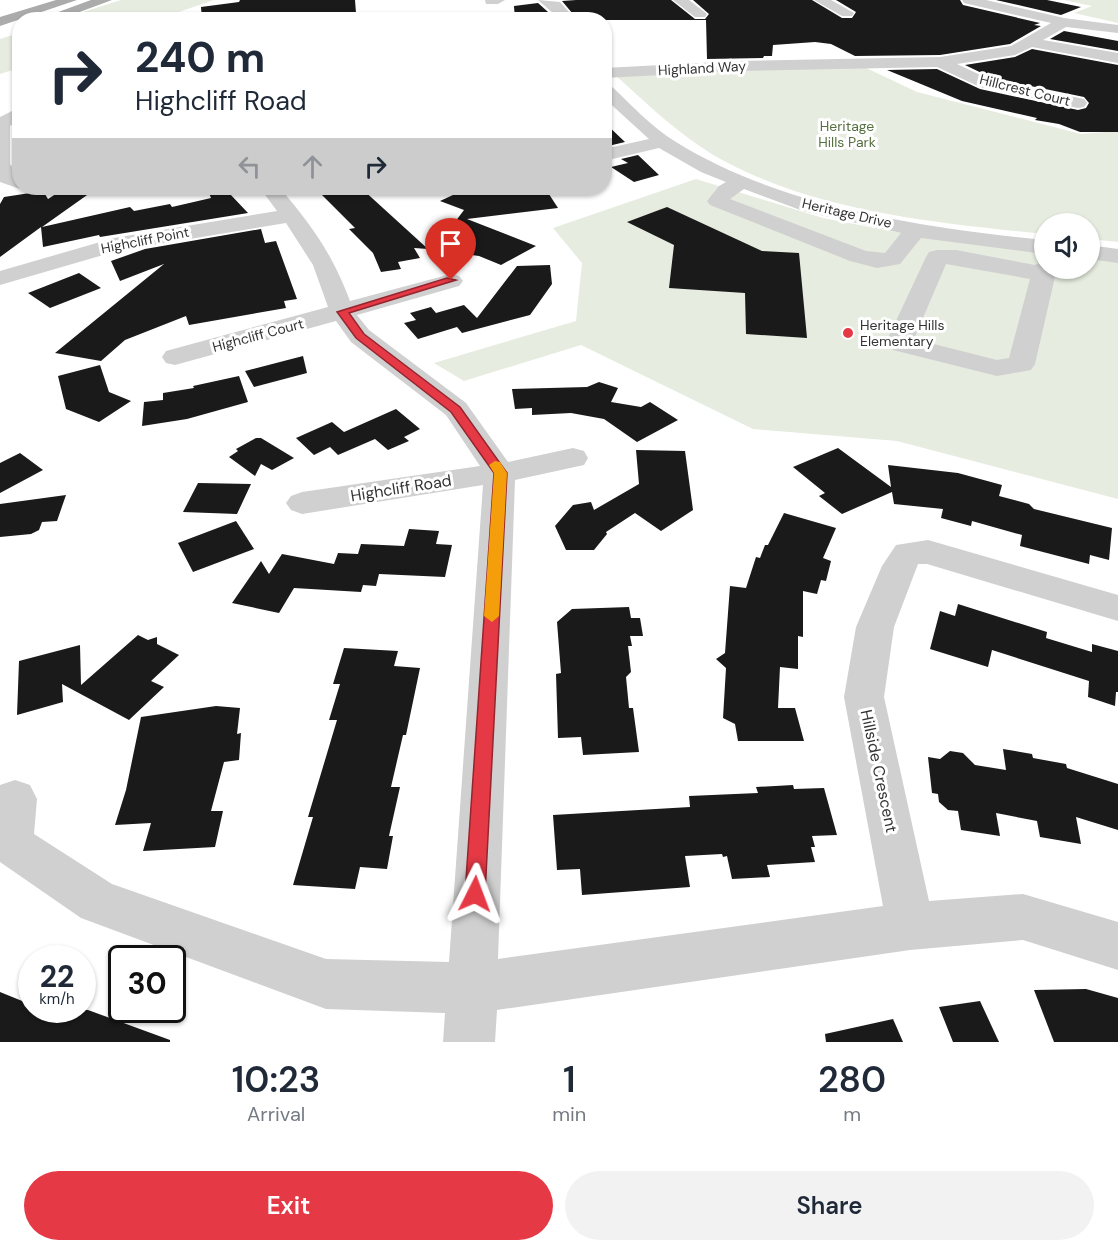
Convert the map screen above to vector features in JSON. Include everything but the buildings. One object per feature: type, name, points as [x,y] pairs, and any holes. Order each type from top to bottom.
[{"type":"main road","points":[[32,12],[70,0]]},
{"type":"main road","points":[[68,12],[105,0]]},
{"type":"street","points":[[545,0],[555,5],[562,12]]},
{"type":"street","points":[[680,0],[700,14]]},
{"type":"street","points":[[820,0],[847,13]]},
{"type":"street","points":[[969,0],[1064,22],[1118,29]]},
{"type":"street","name":"Highland Way","points":[[612,72],[806,54],[836,63],[940,62],[1015,50],[1064,22]]},
{"type":"street","points":[[973,58],[953,46],[964,42],[1015,50]]},
{"type":"street","points":[[1030,42],[1118,58]]},
{"type":"street","name":"Hillcrest Court","points":[[940,62],[986,84],[1078,103]]},
{"type":"street","name":"Heritage Drive","points":[[612,96],[662,142],[708,168],[810,207],[944,236],[1034,246]]},
{"type":"street","points":[[1,124],[0,164],[9,180],[12,181]]},
{"type":"street","points":[[612,153],[662,142]]},
{"type":"street","points":[[743,181],[726,190],[717,201],[858,256],[877,261],[892,260],[916,229]]},
{"type":"street","points":[[276,195],[293,215],[326,265],[342,312],[360,336],[456,409],[500,473],[470,988],[469,1042]]},
{"type":"street","name":"Highcliff Point","points":[[0,278],[114,244],[293,215]]},
{"type":"street","points":[[1100,254],[1118,256]]},
{"type":"street","points":[[938,257],[956,257],[1044,271],[1021,364],[997,368],[902,344],[900,340],[938,257]]},
{"type":"street","points":[[342,312],[451,280]]},
{"type":"street","name":"Highcliff Court","points":[[174,357],[342,312]]},
{"type":"street","name":"Highcliff Road","points":[[302,503],[500,473],[573,458]]},
{"type":"street","name":"Hillside Crescent","points":[[910,926],[864,697],[875,627],[898,566],[908,553],[928,552],[1118,608]]},
{"type":"street","points":[[15,799],[10,844],[98,902],[326,984],[470,988],[910,926],[1023,917],[1118,946]]},
{"type":"green space","points":[[121,0],[214,0],[179,12],[83,12]]},
{"type":"green space","points":[[1064,0],[1118,0],[1118,23],[1074,13],[1092,6]]},
{"type":"green space","points":[[12,35],[12,70],[0,74],[0,39]]},
{"type":"green space","name":"Heritage Hills Park","points":[[862,66],[917,92],[1081,134],[1118,131],[1118,242],[1100,240],[1100,213],[1034,213],[1034,233],[924,220],[844,205],[805,194],[767,181],[714,155],[670,123],[615,75]]},
{"type":"green space","name":"Heritage Hills Elementary","points":[[696,179],[823,218],[922,237],[1034,252],[1034,279],[1100,279],[1100,258],[1118,260],[1118,499],[897,441],[753,429],[581,345],[464,381],[434,363],[576,321],[582,263],[553,228]]},
{"type":"slow traffic","points":[[492,616],[500,473],[495,465]]},
{"type":"place","name":"Heritage Hills Elementary","points":[[848,333]]},
{"type":"route","points":[[451,280],[342,312],[360,336],[456,409],[500,473],[475,894]]}]
